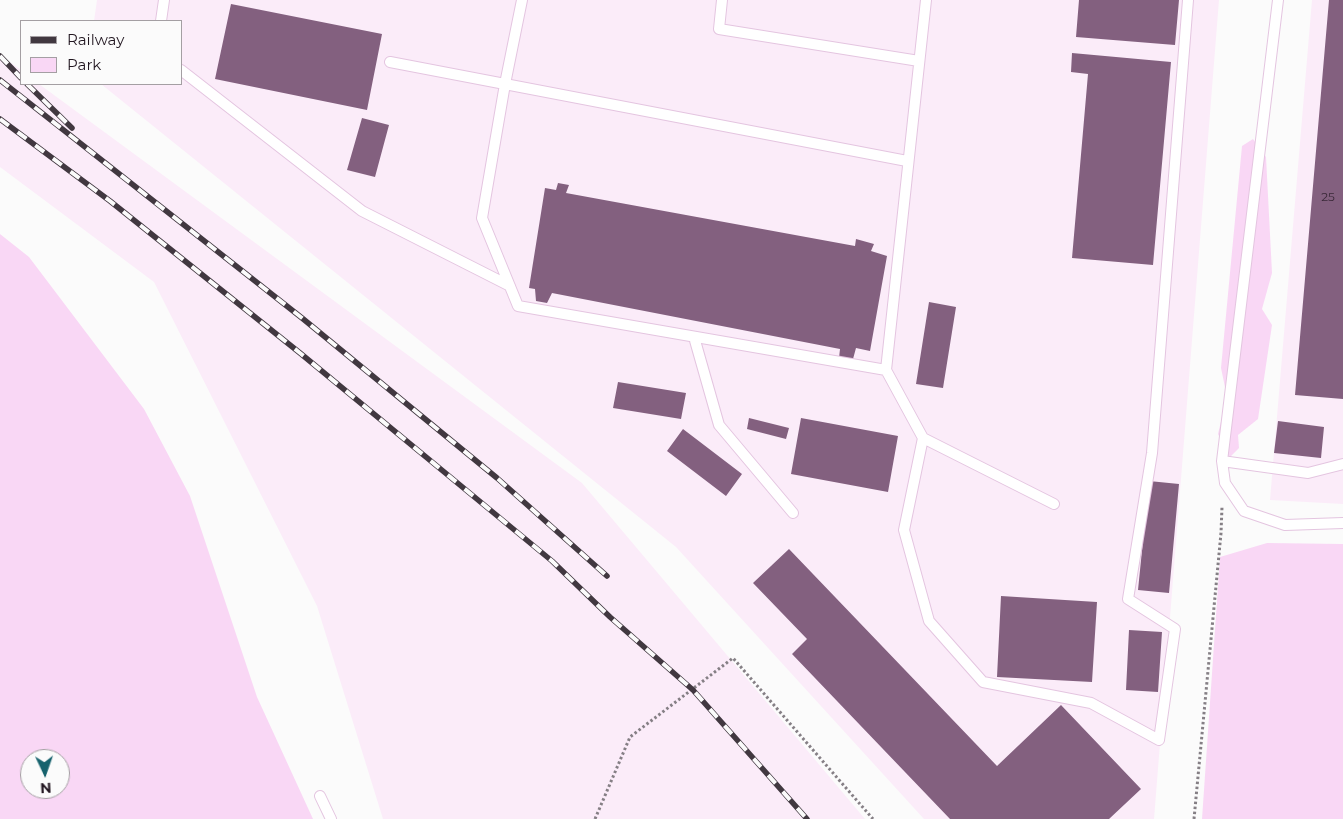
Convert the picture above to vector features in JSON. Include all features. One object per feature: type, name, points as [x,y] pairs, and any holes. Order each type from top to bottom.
[{"type":"lane","points":[[161,20],[164,0]]},
{"type":"lane","points":[[522,0],[505,84],[482,218],[518,306],[886,370]]},
{"type":"lane","points":[[722,0],[719,29],[919,61]]},
{"type":"lane","points":[[926,0],[907,161],[886,370],[923,438],[1054,504]]},
{"type":"lane","points":[[923,438],[904,530],[929,621],[983,682],[1091,703],[1159,740],[1174,629],[1128,599],[1152,454],[1188,0]]},
{"type":"lane","points":[[1278,0],[1222,461],[1225,483],[1244,511],[1285,525],[1343,523]]},
{"type":"lane","points":[[390,62],[907,161]]},
{"type":"lane","points":[[182,71],[362,211],[510,286]]},
{"type":"lane","points":[[694,337],[719,425],[793,513]]},
{"type":"lane","points":[[1222,461],[1308,473],[1343,464]]},
{"type":"lane","points":[[320,796],[331,819]]},
{"type":"path","points":[[1194,819],[1221,533],[1222,497]]},
{"type":"path","points":[[595,819],[630,737],[734,658],[873,819]]},
{"type":"shaded area","points":[[97,0],[1219,0],[1154,819],[924,819],[676,547],[102,85],[182,85],[182,20],[94,20]]},
{"type":"shaded area","points":[[1312,0],[1343,0],[1343,504],[1270,500]]},
{"type":"shaded area","points":[[0,55],[20,69],[20,85],[40,85],[582,483],[865,819],[383,819],[317,606],[154,282],[0,167]]},
{"type":"green space","points":[[1253,139],[1266,157],[1272,273],[1262,309],[1272,325],[1258,419],[1238,435],[1239,448],[1229,458],[1218,434],[1227,397],[1221,368],[1242,146]]},
{"type":"green space","points":[[0,234],[29,257],[144,409],[190,496],[257,697],[313,819],[0,819]]},
{"type":"green space","points":[[1267,543],[1343,544],[1343,819],[1202,819],[1220,557]]},
{"type":"building","points":[[1079,0],[1179,0],[1175,45],[1076,37]]},
{"type":"building","points":[[1329,0],[1343,0],[1343,399],[1295,395]]},
{"type":"building","points":[[231,4],[382,34],[367,110],[215,79]]},
{"type":"building","points":[[1072,53],[1171,62],[1153,265],[1072,258],[1088,74],[1071,72]]},
{"type":"building","points":[[362,118],[389,125],[375,177],[347,170]]},
{"type":"building","points":[[558,183],[569,185],[566,193],[855,246],[856,239],[874,244],[871,251],[887,256],[870,351],[856,348],[853,359],[839,358],[840,349],[552,293],[547,303],[536,301],[535,289],[529,288],[545,188],[556,190]]},
{"type":"building","points":[[929,302],[956,307],[943,388],[916,384]]},
{"type":"building","points":[[618,382],[686,393],[681,419],[613,408]]},
{"type":"building","points":[[749,418],[789,428],[786,439],[747,429]]},
{"type":"building","points":[[801,418],[898,436],[888,492],[791,474]]},
{"type":"building","points":[[1278,421],[1324,427],[1321,458],[1274,453]]},
{"type":"building","points":[[683,429],[742,474],[726,496],[667,451]]},
{"type":"building","points":[[1149,481],[1179,484],[1169,593],[1138,590]]},
{"type":"building","points":[[789,549],[997,766],[1061,705],[1141,789],[1109,819],[950,819],[792,654],[807,639],[753,583]]},
{"type":"building","points":[[1001,596],[1097,602],[1092,682],[997,677]]},
{"type":"building","points":[[1129,630],[1162,632],[1158,692],[1126,690]]},
{"type":"railway","points":[[0,56],[20,77]]},
{"type":"railway","points":[[0,80],[302,318],[497,478],[607,576]]},
{"type":"railway","points":[[28,85],[72,128]]},
{"type":"railway","points":[[0,119],[110,201],[300,353],[552,561],[610,617],[693,690],[807,819]]}]
